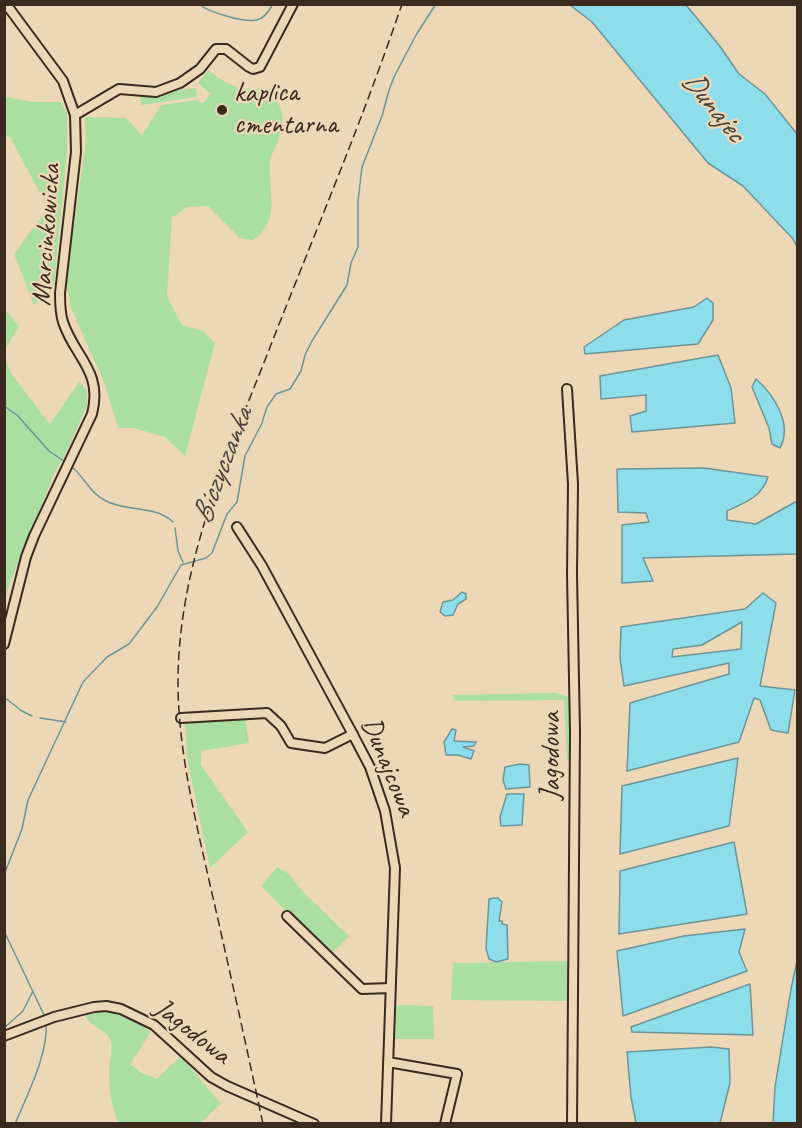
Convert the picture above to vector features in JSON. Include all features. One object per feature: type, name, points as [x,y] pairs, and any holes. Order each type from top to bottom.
[{"type":"street","name":"Marcinkowicka","points":[[4,644],[26,558],[34,536],[92,414],[96,400],[92,376],[63,323],[60,310],[76,152],[75,115],[63,81],[6,4]]},
{"type":"street","points":[[75,115],[119,89],[156,92],[180,83],[200,69],[216,49],[226,49],[249,67],[254,69],[260,67],[293,4]]},
{"type":"street","name":"Jagodowa","points":[[567,389],[573,484],[575,732],[572,1124]]},
{"type":"street","name":"Dunajcowa","points":[[237,527],[261,566],[353,734],[370,767],[385,811],[395,868],[386,1124]]},
{"type":"street","points":[[181,718],[267,713],[281,726],[291,743],[314,747],[325,748],[353,734]]},
{"type":"street","points":[[287,916],[362,989],[390,988]]},
{"type":"street","name":"Jagodowa","points":[[4,1036],[54,1017],[100,1007],[121,1009],[154,1025],[211,1077],[226,1086],[314,1124]]},
{"type":"street","points":[[388,1062],[457,1074],[445,1124]]},
{"type":"green space","points":[[208,70],[230,85],[251,89],[270,88],[278,101],[283,120],[281,133],[270,163],[271,215],[268,224],[253,240],[240,238],[208,206],[186,207],[174,217],[172,214],[167,296],[182,325],[203,331],[215,343],[185,456],[165,437],[134,428],[118,428],[104,382],[71,308],[66,281],[86,141],[85,117],[126,118],[142,135],[161,105],[197,100],[203,103],[211,94],[198,83]]},
{"type":"green space","points":[[196,88],[197,97],[141,105],[140,97]]},
{"type":"green space","points":[[5,97],[33,102],[61,102],[67,112],[67,152],[54,285],[34,305],[14,254],[48,208],[10,137],[5,136]]},
{"type":"green space","points":[[5,310],[19,326],[5,350]]},
{"type":"green space","points":[[5,356],[10,372],[50,424],[79,382],[87,390],[87,406],[55,472],[8,588],[5,603]]},
{"type":"green space","points":[[555,693],[569,697],[572,760],[567,760],[564,700],[455,701],[452,695]]},
{"type":"green space","points":[[245,717],[249,743],[201,751],[201,765],[248,832],[210,868],[187,758],[185,720]]},
{"type":"green space","points":[[277,867],[289,874],[304,893],[349,936],[330,955],[261,886]]},
{"type":"green space","points":[[571,961],[568,1001],[451,1000],[453,963]]},
{"type":"green space","points":[[398,1005],[433,1006],[434,1039],[393,1039],[392,1062],[394,1007]]},
{"type":"green space","points":[[102,1010],[118,1013],[146,1026],[145,1028],[151,1032],[130,1064],[142,1073],[157,1079],[181,1056],[221,1104],[200,1123],[118,1123],[110,1085],[112,1047],[110,1039],[90,1022],[84,1013]]},
{"type":"water","name":"Dunajec","points":[[570,5],[686,5],[719,45],[739,74],[765,94],[797,134],[797,247],[793,239],[743,186],[708,163],[592,22]]},
{"type":"water","points":[[707,298],[713,303],[713,320],[698,344],[585,354],[584,347],[624,320],[694,307]]},
{"type":"water","points":[[718,355],[731,388],[735,423],[632,432],[630,416],[646,411],[646,395],[601,399],[600,376]]},
{"type":"water","points":[[756,379],[780,410],[784,429],[780,448],[772,444],[769,428],[752,387]]},
{"type":"water","points":[[704,468],[768,477],[757,494],[727,511],[727,520],[756,524],[797,501],[797,554],[643,558],[653,581],[622,583],[622,525],[649,522],[646,513],[618,512],[617,469]]},
{"type":"water","points":[[462,592],[466,594],[466,599],[458,604],[453,615],[445,616],[440,612],[443,602],[453,600]]},
{"type":"water","points":[[763,593],[776,603],[760,686],[795,690],[788,733],[771,730],[760,700],[754,698],[739,742],[627,771],[630,703],[729,674],[729,663],[624,686],[620,658],[621,627],[745,609]],"holes":[[[742,622],[741,649],[672,657],[673,649],[702,645]]]},
{"type":"water","points":[[452,729],[456,730],[454,741],[476,742],[474,746],[463,747],[474,751],[471,759],[458,755],[446,755],[444,742]]},
{"type":"water","points":[[738,758],[729,826],[620,854],[622,786]]},
{"type":"water","points":[[529,765],[530,787],[506,789],[503,780],[505,767]]},
{"type":"water","points":[[507,794],[524,794],[522,825],[501,826],[500,817]]},
{"type":"water","points":[[734,842],[747,914],[619,934],[620,871]]},
{"type":"water","points":[[498,898],[502,902],[499,921],[507,925],[508,959],[496,962],[489,959],[486,948],[489,899]]},
{"type":"water","points":[[745,929],[739,952],[747,971],[623,1016],[617,951],[684,936]]},
{"type":"water","points":[[797,961],[797,1123],[773,1123],[775,1087]]},
{"type":"water","points":[[750,984],[753,1035],[632,1032],[631,1027]]},
{"type":"water","points":[[711,1047],[729,1049],[730,1083],[720,1123],[636,1123],[627,1052]]},
{"type":"waterway","points":[[200,5],[211,11],[251,21],[264,16],[273,4]]},
{"type":"waterway","name":"Biczyczanka","points":[[4,875],[22,829],[28,800],[83,682],[107,657],[129,644],[157,607],[181,565],[206,558],[212,553],[227,514],[237,502],[245,456],[262,423],[267,407],[276,394],[290,389],[301,371],[312,341],[347,285],[351,263],[358,247],[358,201],[362,167],[394,77],[416,35],[436,4]]},
{"type":"waterway","points":[[4,406],[17,415],[49,451],[64,461]]},
{"type":"waterway","points":[[72,467],[96,494],[106,501],[123,507],[158,513],[173,522]]},
{"type":"waterway","points":[[175,528],[178,551],[183,562]]},
{"type":"waterway","points":[[4,697],[32,716]]},
{"type":"waterway","points":[[40,718],[66,722]]},
{"type":"waterway","name":"Biczyczanka","points":[[4,931],[45,1017]]},
{"type":"waterway","points":[[4,1028],[23,1011],[33,991]]},
{"type":"waterway","name":"Biczyczanka","points":[[15,1124],[41,1060],[46,1022]]},
{"type":"railway","points":[[263,1124],[189,788],[181,738],[178,687],[185,602],[205,520],[219,479],[353,139],[402,4]]},
{"type":"place","name":"kaplica cmentarna","points":[[222,110]]}]
